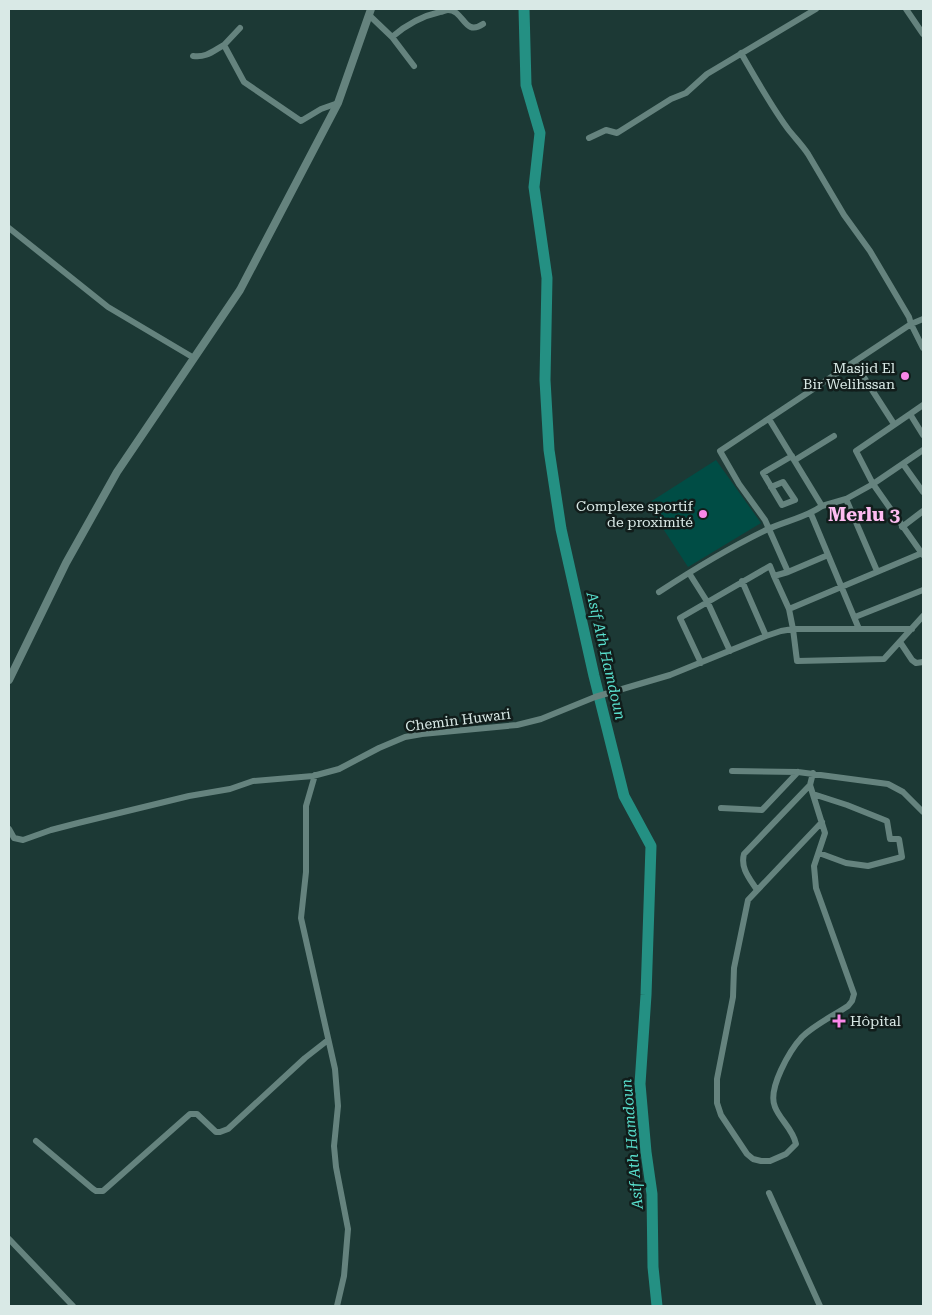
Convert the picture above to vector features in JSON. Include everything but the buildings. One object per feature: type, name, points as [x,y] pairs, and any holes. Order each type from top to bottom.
[{"type":"street","points":[[590,138],[606,130],[617,133],[671,99],[686,93],[707,74],[816,9]]},
{"type":"street","points":[[906,9],[923,34]]},
{"type":"street","points":[[392,37],[403,28],[425,16],[448,10],[457,13],[471,28],[478,28],[483,24]]},
{"type":"street","points":[[9,680],[66,563],[117,472],[240,290],[338,103],[370,12],[414,66]]},
{"type":"street","points":[[193,56],[206,56],[224,45],[240,28]]},
{"type":"street","points":[[224,45],[244,82],[296,119],[301,121],[321,109],[338,103]]},
{"type":"street","points":[[742,53],[759,85],[785,125],[808,154],[844,215],[870,251],[910,318],[923,348]]},
{"type":"street","points":[[9,228],[108,307],[194,358]]},
{"type":"street","points":[[788,572],[765,520],[739,484],[720,451],[911,324],[923,319]]},
{"type":"street","points":[[854,362],[894,424]]},
{"type":"street","points":[[789,610],[877,571],[923,554],[872,484],[856,451],[923,404]]},
{"type":"street","points":[[910,414],[923,435]]},
{"type":"street","points":[[769,418],[822,506]]},
{"type":"street","points":[[771,487],[763,473],[834,436]]},
{"type":"street","points":[[659,592],[723,551],[769,528],[811,514],[822,506],[846,500],[923,450]]},
{"type":"street","points":[[903,464],[923,492]]},
{"type":"street","points":[[846,500],[877,571]]},
{"type":"street","points":[[902,527],[923,511]]},
{"type":"street","points":[[811,514],[859,629]]},
{"type":"street","points":[[774,576],[828,555]]},
{"type":"street","points":[[701,663],[680,618],[770,566],[789,610],[797,661],[884,659],[923,616]]},
{"type":"street","points":[[689,573],[708,603],[730,651]]},
{"type":"street","points":[[742,581],[766,636]]},
{"type":"street","points":[[854,617],[923,590]]},
{"type":"street","name":"Chemin Huwari","points":[[9,829],[14,838],[23,840],[78,823],[189,796],[230,789],[253,781],[315,775],[339,769],[405,737],[489,729],[533,721],[595,697],[661,678],[781,631],[793,629],[912,628]]},
{"type":"street","points":[[900,642],[912,660],[916,663],[923,662]]},
{"type":"street","points":[[732,771],[813,773],[888,784],[903,792],[923,812]]},
{"type":"street","points":[[721,808],[762,810],[798,772]]},
{"type":"street","points":[[757,890],[746,874],[742,860],[744,854],[810,785],[813,773]]},
{"type":"street","points":[[315,775],[306,806],[306,872],[301,918],[338,1088],[334,1146],[336,1167],[348,1229],[344,1276],[337,1306]]},
{"type":"street","points":[[810,785],[822,822],[825,833],[814,866],[816,888],[854,994],[848,1006],[803,1037],[792,1051],[774,1085],[773,1097],[774,1107],[792,1132],[796,1144],[786,1154],[770,1161],[761,1161],[753,1159],[747,1154],[717,1104],[717,1080],[733,997],[734,968],[748,900],[822,822]]},
{"type":"street","points":[[813,794],[887,821],[890,840],[898,839],[902,857],[868,866],[846,863],[819,853]]},
{"type":"street","points":[[36,1140],[93,1189],[102,1191],[190,1114],[198,1114],[216,1132],[228,1129],[305,1058],[328,1040]]},
{"type":"street","points":[[769,1193],[820,1306]]},
{"type":"street","points":[[9,1239],[73,1306]]},
{"type":"green space","name":"Complexe sportif de proximité","points":[[716,460],[761,523],[688,567],[647,504]]},
{"type":"waterway","name":"Asif Ath Hamdoun","points":[[524,9],[526,85],[540,133],[534,187],[547,278],[545,380],[549,450],[561,529],[594,676],[624,796],[651,846],[646,995],[640,1084],[652,1194],[653,1267],[657,1306]]},
{"type":"place","name":"Masjid El Bir Welihssan","points":[[905,376]]},
{"type":"place","name":"Complexe sportif de proximité","points":[[703,514]]},
{"type":"place","name":"Hôpital","points":[[839,1021]]},
{"type":"district","name":"Merlu 3","points":[[864,514]]}]
